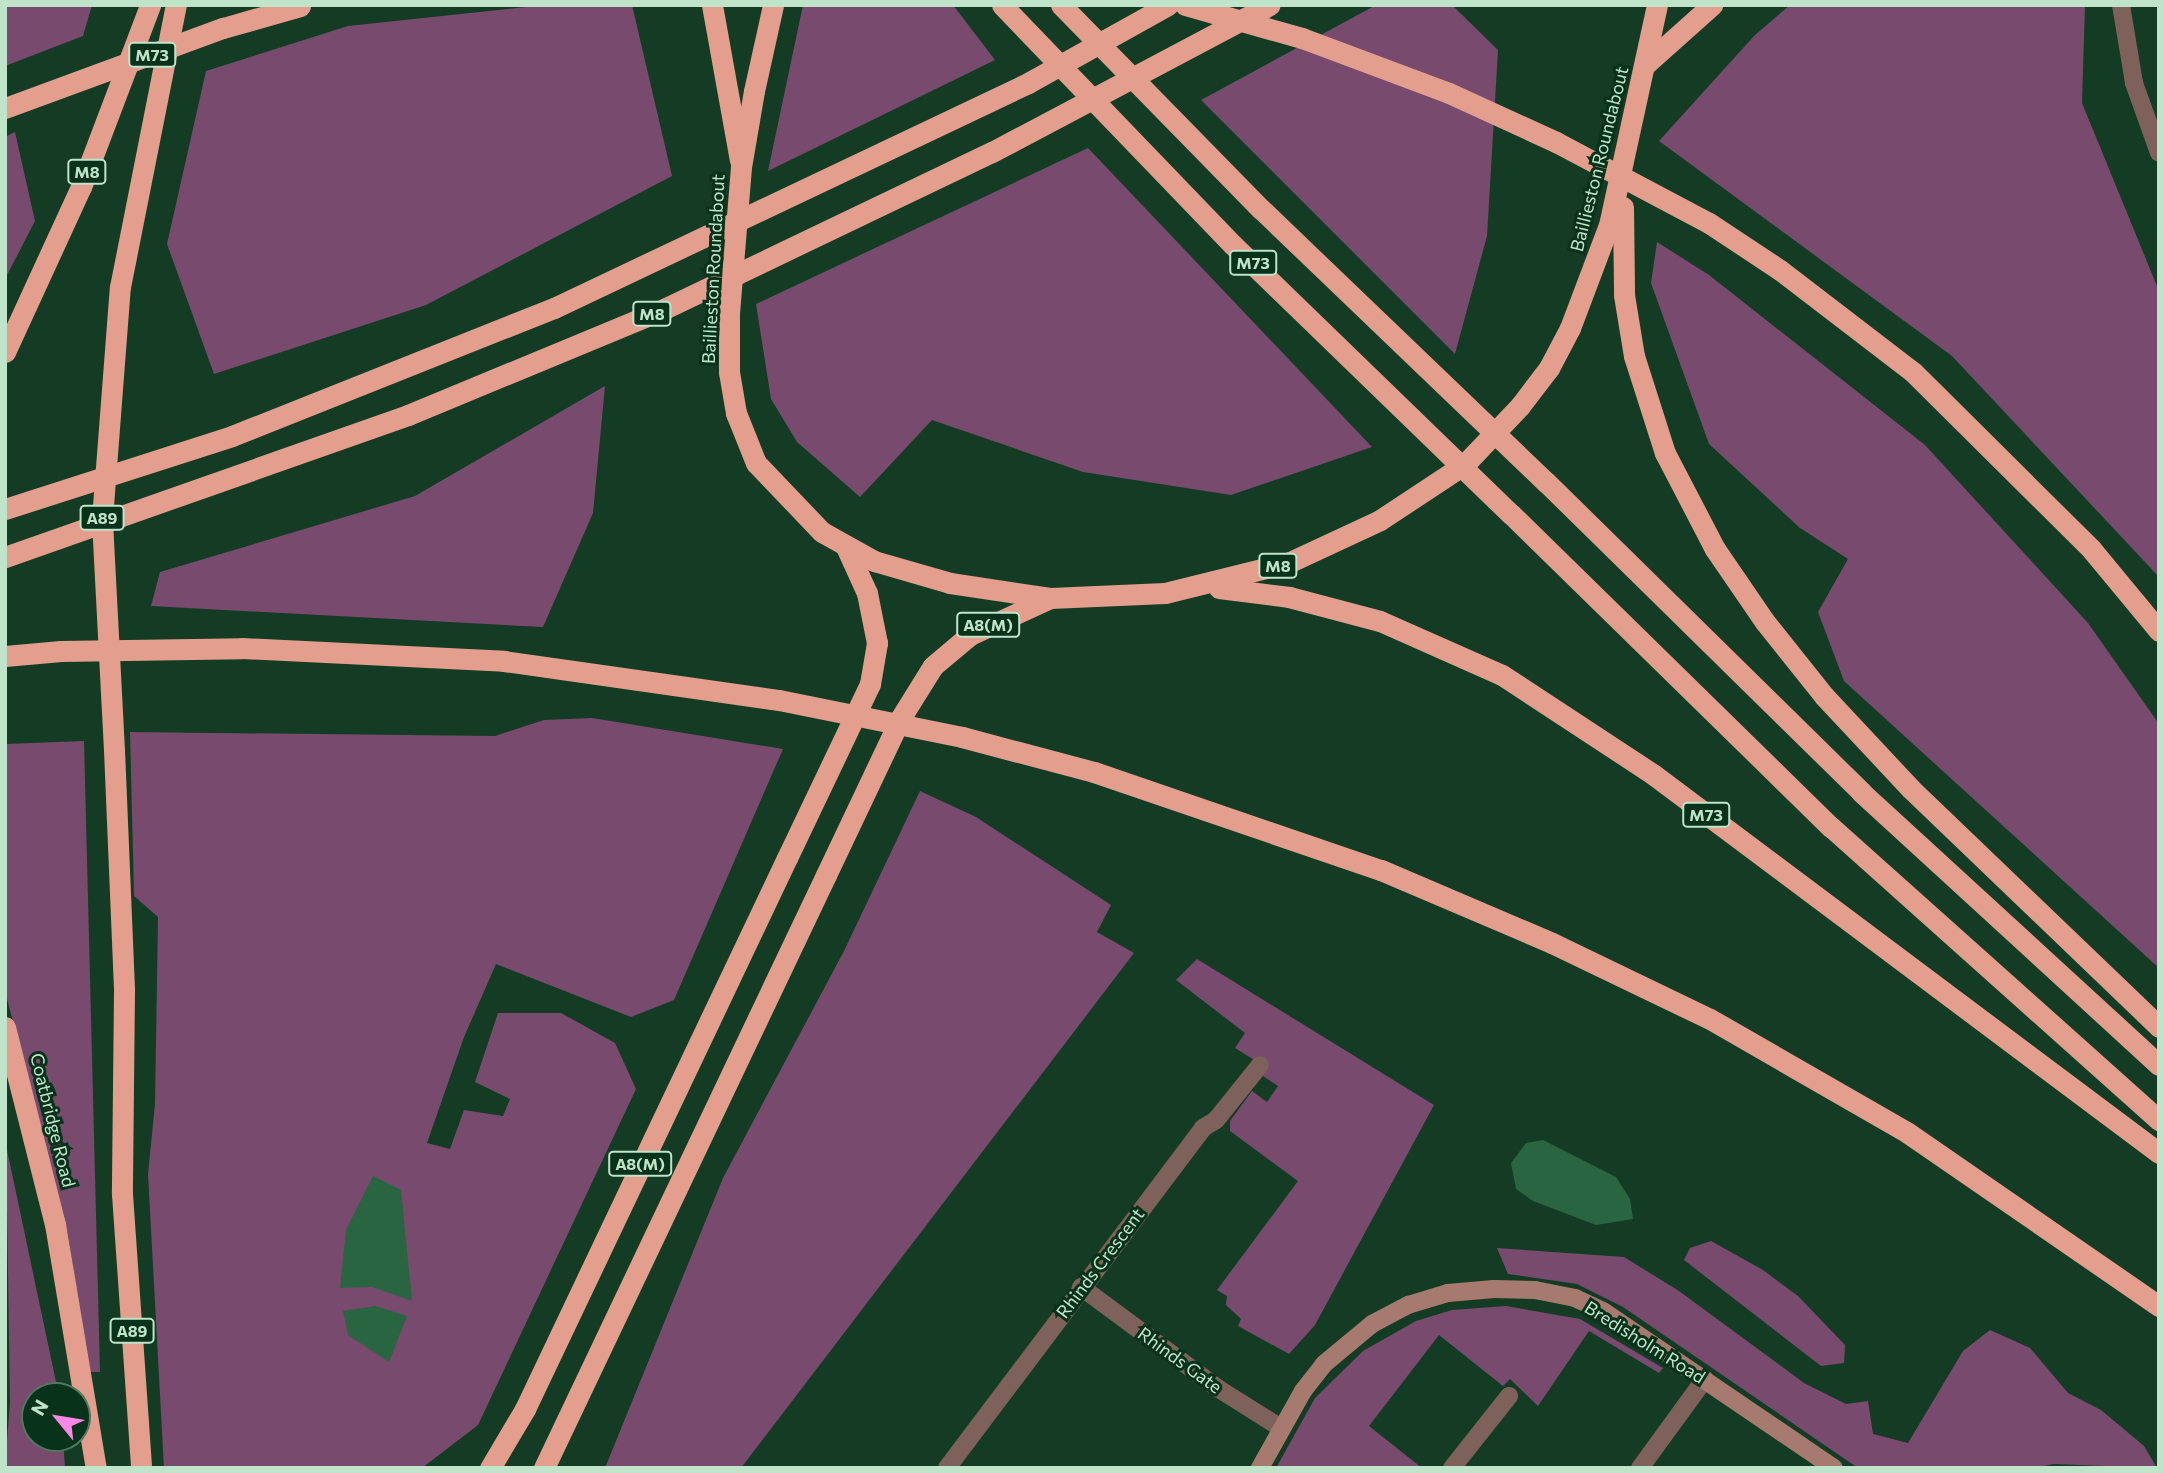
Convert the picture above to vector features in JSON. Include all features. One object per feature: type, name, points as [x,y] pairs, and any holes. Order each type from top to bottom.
[{"type":"highway","name":"M8","points":[[10,343],[81,187],[150,5]]},
{"type":"highway","name":"A89","points":[[141,1468],[122,1194],[124,991],[102,519],[120,287],[176,5]]},
{"type":"highway","points":[[712,5],[741,167]]},
{"type":"highway","name":"Baillieston Roundabout","points":[[773,5],[741,167],[729,313],[729,372],[745,441],[773,484],[822,532],[846,547],[909,573],[988,591],[1050,598],[1126,597],[1250,575],[1340,541],[1430,490],[1496,435],[1549,368],[1570,328],[1609,225],[1657,5]]},
{"type":"highway","name":"M73","points":[[1002,5],[1233,244],[1851,845],[2159,1120]]},
{"type":"highway","name":"M73","points":[[1061,5],[1261,209],[1546,482],[1861,792],[2159,1065]]},
{"type":"highway","points":[[5,509],[232,436],[554,308],[1028,83],[1168,5]]},
{"type":"highway","points":[[1185,5],[1302,38],[1449,93],[1568,148],[1709,223],[1780,270],[1913,372],[2092,550],[2159,631]]},
{"type":"highway","name":"M8","points":[[5,558],[278,464],[630,323],[934,181],[1270,5]]},
{"type":"highway","points":[[1646,64],[1712,5]]},
{"type":"highway","name":"M73","points":[[5,108],[223,28],[301,6]]},
{"type":"highway","points":[[1628,146],[1621,242],[1634,356],[1665,453],[1715,549],[1765,622],[1850,724],[1911,789],[2159,1027]]},
{"type":"highway","name":"A8(M)","points":[[490,1468],[525,1409],[870,684],[877,643],[867,593],[846,547]]},
{"type":"highway","name":"M73","points":[[1199,586],[1289,597],[1380,621],[1502,674],[1654,775],[2159,1153]]},
{"type":"highway","name":"A8(M)","points":[[544,1468],[901,719],[933,666],[970,635],[1050,598]]},
{"type":"highway","points":[[5,656],[61,651],[242,648],[504,661],[779,700],[962,737],[1118,779],[1381,870],[1552,943],[1710,1019],[1908,1133],[2159,1306]]},
{"type":"highway","name":"Coatbridge Road","points":[[5,1027],[55,1224],[96,1468]]},
{"type":"street","points":[[2121,5],[2134,83],[2159,153]]},
{"type":"street","name":"Rhinds Crescent","points":[[951,1466],[1081,1287],[1203,1128],[1216,1120],[1260,1065]]},
{"type":"street","name":"Rhinds Gate","points":[[1081,1287],[1219,1389],[1281,1428]]},
{"type":"street","name":"Bredisholm Road","points":[[1260,1468],[1281,1428],[1324,1364],[1349,1342],[1408,1305],[1448,1293],[1535,1290],[1575,1298],[1603,1311],[1833,1468]]},
{"type":"street","points":[[1640,1468],[1705,1379]]},
{"type":"street","points":[[1452,1468],[1509,1396]]},
{"type":"shaded area","points":[[5,5],[92,5],[83,36],[5,66]]},
{"type":"shaded area","points":[[545,5],[632,5],[672,176],[426,305],[214,374],[167,244],[206,71],[348,26]]},
{"type":"shaded area","points":[[803,5],[953,5],[995,60],[768,171]]},
{"type":"shaded area","points":[[1376,5],[1453,6],[1498,50],[1487,236],[1455,354],[1201,100]]},
{"type":"shaded area","points":[[1790,5],[2085,5],[2082,103],[2159,291],[2159,577],[1952,356],[1659,141],[1754,36]]},
{"type":"shaded area","points":[[15,132],[35,221],[5,279],[5,137]]},
{"type":"shaded area","points":[[1088,148],[1372,447],[1231,495],[1083,472],[932,420],[860,497],[797,442],[771,399],[756,304]]},
{"type":"shaded area","points":[[1657,242],[1709,275],[1925,445],[2088,623],[2159,724],[2159,968],[1844,681],[1818,612],[1848,559],[1800,528],[1709,444],[1651,283]]},
{"type":"shaded area","points":[[605,386],[593,513],[543,627],[151,606],[160,572],[415,496]]},
{"type":"shaded area","points":[[592,718],[783,749],[674,1000],[631,1017],[496,964],[464,1037],[427,1143],[450,1149],[464,1110],[503,1116],[510,1099],[475,1082],[498,1013],[561,1013],[615,1043],[636,1089],[478,1425],[422,1468],[164,1468],[148,1174],[155,1104],[158,917],[134,896],[130,732],[495,736],[544,720]]},
{"type":"shaded area","points":[[84,741],[100,1372],[89,1372],[68,1234],[5,991],[5,744]]},
{"type":"shaded area","points":[[920,791],[976,817],[1111,905],[1097,932],[1134,953],[741,1468],[605,1468],[723,1178],[844,951]]},
{"type":"shaded area","points":[[1197,959],[1434,1105],[1315,1325],[1289,1354],[1238,1326],[1241,1319],[1226,1305],[1227,1296],[1217,1290],[1298,1181],[1230,1131],[1230,1121],[1252,1091],[1267,1102],[1278,1086],[1263,1076],[1267,1068],[1235,1048],[1245,1033],[1176,980]]},
{"type":"shaded area","points":[[1543,1140],[1616,1177],[1630,1199],[1633,1219],[1596,1225],[1533,1201],[1516,1189],[1511,1163],[1526,1143]]},
{"type":"shaded area","points":[[6,1145],[56,1382],[21,1382],[21,1452],[64,1452],[65,1468],[5,1468],[10,1402]]},
{"type":"shaded area","points":[[373,1176],[401,1190],[412,1301],[372,1287],[340,1288],[346,1230]]},
{"type":"shaded area","points":[[1711,1241],[1763,1270],[1798,1296],[1845,1345],[1844,1363],[1821,1366],[1684,1260],[1690,1248]]},
{"type":"shaded area","points":[[1497,1248],[1624,1257],[1679,1291],[1804,1383],[1846,1404],[1868,1401],[1873,1434],[1908,1443],[1963,1351],[1990,1330],[2030,1348],[2068,1393],[2101,1410],[2144,1446],[2157,1468],[2053,1464],[2037,1468],[1858,1468],[1623,1307],[1577,1284],[1508,1274]]},
{"type":"shaded area","points":[[375,1306],[407,1316],[389,1362],[348,1335],[343,1311]]},
{"type":"shaded area","points":[[1506,1306],[1580,1319],[1663,1368],[1659,1373],[1589,1331],[1538,1406],[1510,1379],[1503,1386],[1439,1335],[1369,1426],[1422,1468],[1276,1468],[1315,1398],[1363,1351],[1416,1321],[1452,1310]]}]
